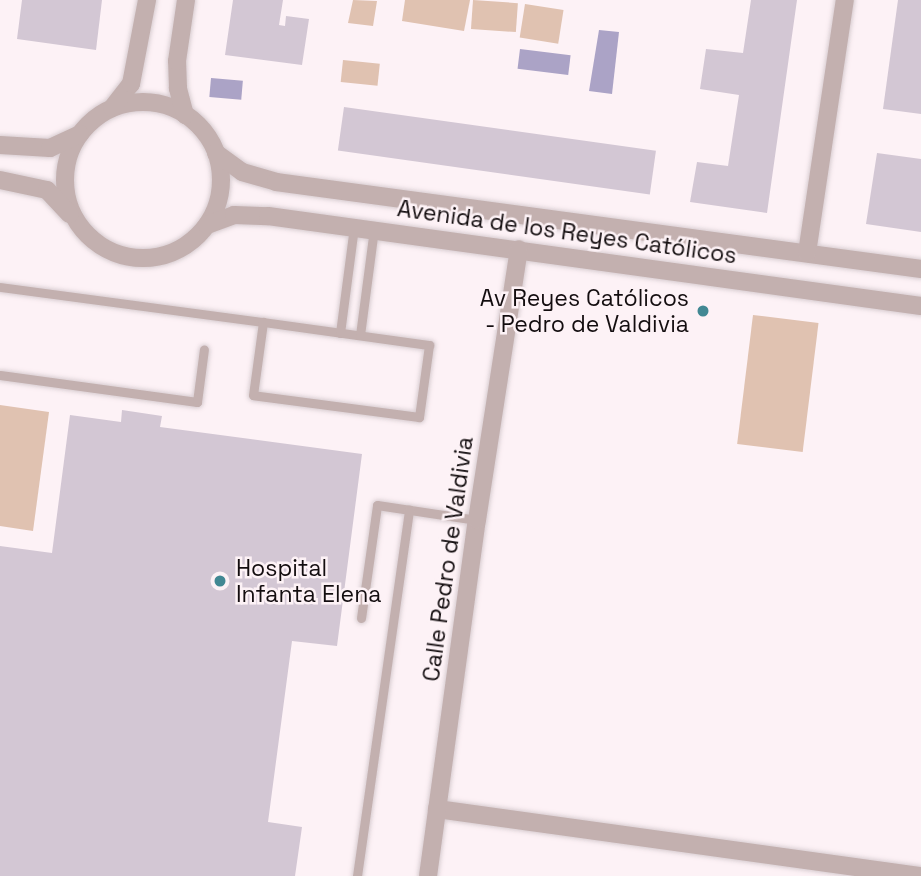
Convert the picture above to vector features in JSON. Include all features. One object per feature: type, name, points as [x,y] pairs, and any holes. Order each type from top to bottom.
[{"type":"street","points":[[112,108],[131,84],[147,0]]},
{"type":"street","points":[[185,115],[178,88],[177,61],[186,0]]},
{"type":"street","points":[[807,253],[845,0]]},
{"type":"street","points":[[0,180],[47,190],[92,240],[114,253],[139,259],[165,255],[189,244],[207,225],[218,202],[220,178],[216,153],[203,131],[185,115],[162,105],[137,103],[112,108],[94,119],[80,134],[69,154],[65,176],[67,199],[75,219]]},
{"type":"street","points":[[0,145],[50,148],[80,134]]},
{"type":"street","name":"Avenida de los Reyes Católicos","points":[[216,153],[242,172],[276,182],[921,269]]},
{"type":"street","name":"Avenida de los Reyes Católicos","points":[[207,225],[234,215],[268,216],[921,306]]},
{"type":"street","name":"Calle Pedro de Valdivia","points":[[428,876],[477,520],[519,249]]},
{"type":"street","points":[[437,809],[919,876]]},
{"type":"lane","points":[[340,333],[354,227]]},
{"type":"lane","points":[[360,335],[374,229]]},
{"type":"lane","points":[[0,287],[263,322],[340,333],[360,335],[429,345],[419,417],[253,395],[263,322]]},
{"type":"lane","points":[[0,375],[197,402],[204,349]]},
{"type":"lane","points":[[361,618],[377,505],[477,520]]},
{"type":"lane","points":[[357,876],[409,509]]},
{"type":"shaded area","points":[[353,0],[377,1],[373,26],[348,23]]},
{"type":"shaded area","points":[[405,0],[470,0],[464,31],[402,21]]},
{"type":"shaded area","points":[[473,0],[518,3],[516,32],[471,29]]},
{"type":"shaded area","points":[[525,4],[564,10],[558,44],[520,38]]},
{"type":"shaded area","points":[[599,30],[619,32],[612,94],[589,91]]},
{"type":"shaded area","points":[[520,49],[571,55],[568,75],[518,69]]},
{"type":"shaded area","points":[[343,60],[380,64],[377,86],[341,82]]},
{"type":"shaded area","points":[[211,78],[243,81],[241,100],[209,97]]},
{"type":"shaded area","points":[[753,315],[819,323],[803,452],[737,444]]},
{"type":"shaded area","points":[[0,405],[49,412],[33,531],[0,526]]},
{"type":"building","points":[[22,0],[102,0],[96,50],[17,39]]},
{"type":"building","points":[[233,0],[283,0],[279,25],[285,26],[286,16],[309,19],[302,65],[225,55]]},
{"type":"building","points":[[751,0],[797,0],[767,213],[690,202],[697,162],[728,166],[739,95],[700,89],[706,49],[743,53]]},
{"type":"building","points":[[898,0],[921,0],[921,114],[883,109]]},
{"type":"building","points":[[344,107],[656,151],[650,194],[338,151]]},
{"type":"building","points":[[877,153],[921,159],[921,232],[866,224]]},
{"type":"building","points":[[122,410],[162,416],[160,427],[362,454],[337,646],[292,641],[268,822],[302,827],[295,876],[0,876],[0,546],[52,553],[70,415],[121,422]]},
{"type":"place","name":"Av Reyes Católicos - Pedro de Valdivia","points":[[703,311]]},
{"type":"place","name":"Hospital Infanta Elena","points":[[220,581]]}]
